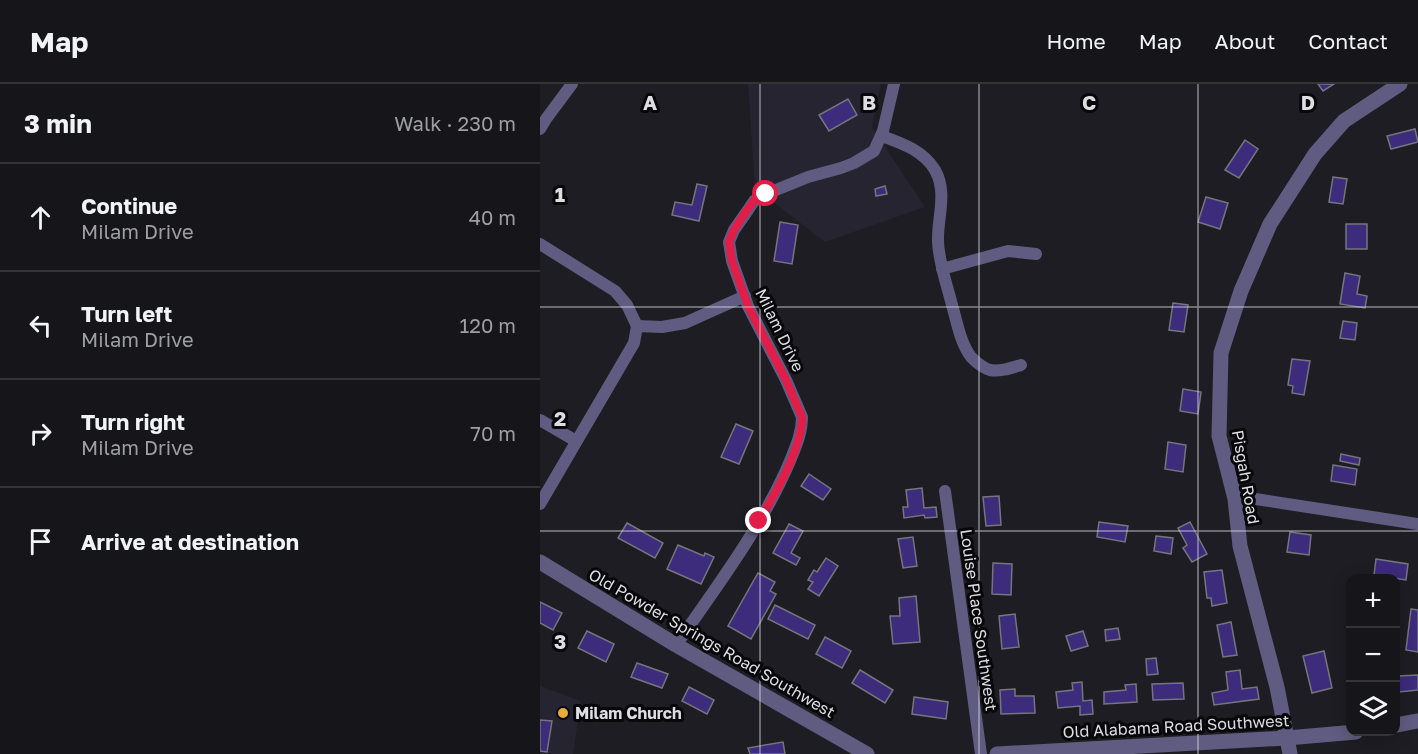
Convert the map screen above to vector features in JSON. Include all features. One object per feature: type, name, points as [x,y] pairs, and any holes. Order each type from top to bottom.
[{"type":"street","points":[[541,127],[572,84]]},
{"type":"street","name":"Milam Drive","points":[[676,645],[759,521],[779,485],[801,430],[802,417],[745,296],[732,261],[729,242],[734,230],[754,201],[808,177],[854,163],[874,151],[882,136],[894,84]]},
{"type":"street","name":"Pisgah Road","points":[[1290,754],[1277,687],[1240,546],[1235,499],[1219,436],[1221,353],[1240,291],[1270,224],[1315,154],[1344,121],[1400,84]]},
{"type":"street","points":[[882,136],[909,147],[924,157],[934,169],[940,183],[942,197],[938,240],[942,269],[963,342],[971,356],[979,365],[989,370],[1004,370],[1021,365]]},
{"type":"street","points":[[540,244],[615,291],[627,305],[637,326],[634,343],[540,504]]},
{"type":"street","points":[[942,269],[1008,251],[1036,254]]},
{"type":"street","points":[[637,326],[662,327],[685,323],[745,296]]},
{"type":"street","points":[[540,420],[576,441]]},
{"type":"street","name":"Louise Place Southwest","points":[[945,491],[981,754]]},
{"type":"street","points":[[1235,499],[1249,498],[1418,524]]},
{"type":"street","name":"Old Powder Springs Road Southwest","points":[[540,562],[676,645],[867,754]]},
{"type":"street","points":[[1400,724],[1418,721]]},
{"type":"street","name":"Old Alabama Road Southwest","points":[[998,754],[1346,733]]},
{"type":"shaded area","points":[[748,84],[881,84],[872,127],[925,207],[825,242],[755,188]]},
{"type":"shaded area","points":[[540,686],[581,701],[573,754],[540,754]]},
{"type":"building","points":[[1318,84],[1334,84],[1323,91]]},
{"type":"building","points":[[848,99],[857,115],[829,131],[819,115]]},
{"type":"building","points":[[1415,129],[1418,142],[1391,149],[1387,136]]},
{"type":"building","points":[[1245,140],[1258,149],[1239,178],[1225,170]]},
{"type":"building","points":[[1333,177],[1347,179],[1343,204],[1329,202]]},
{"type":"building","points":[[697,184],[707,186],[699,221],[672,215],[675,202],[692,205]]},
{"type":"building","points":[[885,186],[887,194],[876,196],[875,189]]},
{"type":"building","points":[[1206,197],[1228,203],[1220,229],[1198,222]]},
{"type":"building","points":[[780,222],[798,225],[792,264],[774,261]]},
{"type":"building","points":[[1346,224],[1367,224],[1367,249],[1346,249]]},
{"type":"building","points":[[1345,273],[1360,276],[1357,294],[1367,296],[1365,308],[1340,304]]},
{"type":"building","points":[[1173,303],[1188,305],[1184,332],[1169,330]]},
{"type":"building","points":[[1343,321],[1357,323],[1355,340],[1340,338]]},
{"type":"building","points":[[1292,359],[1310,361],[1304,395],[1292,393],[1293,386],[1288,385]]},
{"type":"building","points":[[1183,389],[1201,392],[1198,414],[1180,411]]},
{"type":"building","points":[[736,424],[753,431],[739,464],[721,457]]},
{"type":"building","points":[[1168,442],[1186,445],[1183,472],[1165,469]]},
{"type":"building","points":[[1341,454],[1360,458],[1359,465],[1340,461]]},
{"type":"building","points":[[1333,465],[1357,469],[1355,485],[1331,481]]},
{"type":"building","points":[[809,474],[831,489],[823,500],[801,486]]},
{"type":"building","points":[[922,488],[924,508],[936,507],[937,517],[925,518],[924,515],[904,518],[903,507],[908,507],[906,490]]},
{"type":"building","points":[[999,496],[1001,525],[986,526],[983,497]]},
{"type":"building","points":[[1099,522],[1128,526],[1125,542],[1097,537]]},
{"type":"building","points":[[1190,522],[1207,554],[1192,562],[1183,548],[1187,545],[1178,528]]},
{"type":"building","points":[[627,523],[663,543],[655,558],[618,538]]},
{"type":"building","points":[[789,524],[803,531],[791,553],[800,558],[796,565],[773,553]]},
{"type":"building","points":[[1290,532],[1311,535],[1309,555],[1287,552]]},
{"type":"building","points":[[1156,536],[1173,538],[1171,554],[1154,551]]},
{"type":"building","points":[[913,537],[917,566],[903,568],[898,539]]},
{"type":"building","points":[[678,545],[704,556],[705,553],[714,557],[701,584],[667,569]]},
{"type":"building","points":[[826,558],[838,566],[819,596],[808,589],[813,582],[808,580],[814,570],[817,572]]},
{"type":"building","points":[[1376,559],[1408,564],[1406,580],[1400,579],[1400,574],[1374,574]]},
{"type":"building","points":[[993,563],[1012,564],[1011,595],[992,594]]},
{"type":"building","points":[[1222,570],[1227,603],[1212,606],[1211,598],[1207,598],[1204,572]]},
{"type":"building","points":[[758,573],[775,582],[770,591],[776,594],[751,639],[728,626]]},
{"type":"building","points":[[916,596],[920,642],[893,644],[890,616],[900,616],[899,598]]},
{"type":"building","points":[[540,602],[562,613],[553,630],[540,623]]},
{"type":"building","points":[[775,605],[815,625],[808,639],[768,619]]},
{"type":"building","points":[[1411,609],[1418,610],[1418,652],[1406,650]]},
{"type":"building","points":[[1015,614],[1019,647],[1002,649],[999,616]]},
{"type":"building","points":[[1231,622],[1237,655],[1223,657],[1217,625]]},
{"type":"building","points":[[1118,628],[1120,639],[1106,641],[1105,630]]},
{"type":"building","points":[[587,631],[614,644],[606,662],[578,648]]},
{"type":"building","points":[[1083,631],[1088,646],[1071,651],[1066,636]]},
{"type":"building","points":[[825,637],[851,651],[842,668],[816,654]]},
{"type":"building","points":[[1324,651],[1332,688],[1312,693],[1303,656]]},
{"type":"building","points":[[1156,658],[1158,674],[1147,675],[1146,659]]},
{"type":"building","points":[[637,663],[668,674],[662,688],[631,677]]},
{"type":"building","points":[[860,670],[893,690],[885,703],[852,683]]},
{"type":"building","points":[[1240,670],[1242,689],[1257,687],[1259,699],[1214,705],[1212,693],[1228,690],[1226,672]]},
{"type":"building","points":[[1418,675],[1418,690],[1400,692],[1400,676]]},
{"type":"building","points":[[1082,682],[1083,701],[1092,700],[1093,714],[1080,715],[1080,706],[1058,708],[1056,692],[1073,690],[1072,683]]},
{"type":"building","points":[[1183,683],[1184,699],[1153,700],[1152,684]]},
{"type":"building","points":[[1136,684],[1137,702],[1104,704],[1104,692],[1126,690],[1125,685]]},
{"type":"building","points":[[689,687],[714,700],[707,714],[682,701]]},
{"type":"building","points":[[1015,689],[1015,696],[1034,696],[1035,713],[1001,714],[1000,690]]},
{"type":"building","points":[[914,697],[948,702],[946,719],[912,714]]},
{"type":"building","points":[[540,720],[552,721],[547,752],[540,751]]},
{"type":"building","points":[[783,742],[785,754],[750,754],[748,748]]},
{"type":"place","name":"Milam Church","points":[[563,713]]},
{"type":"route","points":[[759,521],[779,485],[798,439],[802,423],[802,417],[786,380],[748,306],[732,261],[729,242],[747,210],[754,201],[766,194]]}]
